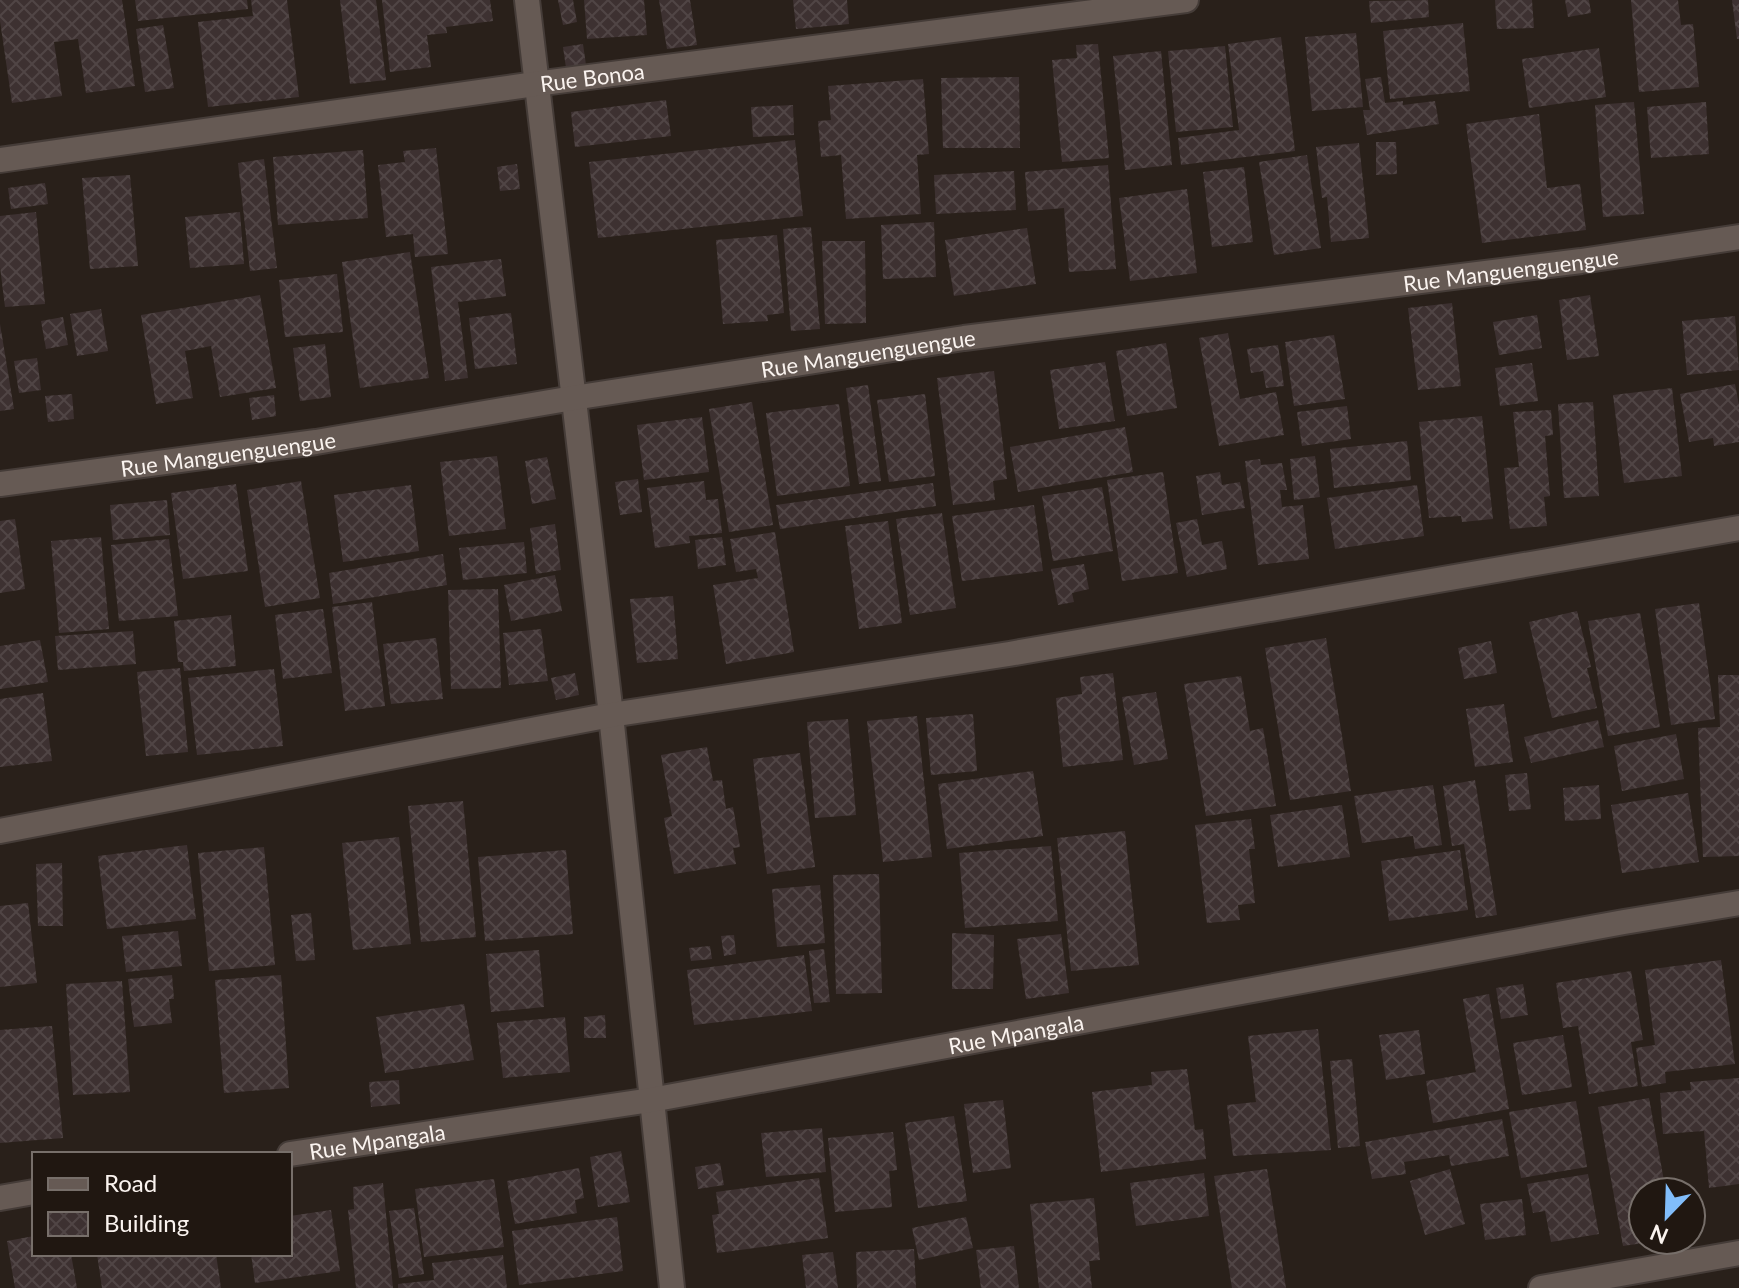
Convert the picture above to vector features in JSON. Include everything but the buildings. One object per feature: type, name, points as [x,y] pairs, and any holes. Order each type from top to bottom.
[{"type":"street","points":[[527,0],[611,715],[672,1288]]},
{"type":"street","name":"Rue Bonoa","points":[[0,160],[535,84],[1186,0]]},
{"type":"street","name":"Rue Manguenguengue","points":[[0,484],[316,442],[573,398],[964,338],[1581,261],[1739,237]]},
{"type":"street","points":[[0,831],[611,715],[1009,654],[1739,528]]},
{"type":"street","name":"Rue Mpangala","points":[[292,1154],[651,1100],[1739,903]]},
{"type":"street","points":[[0,1198],[32,1192]]},
{"type":"street","points":[[1541,1288],[1739,1253]]}]
